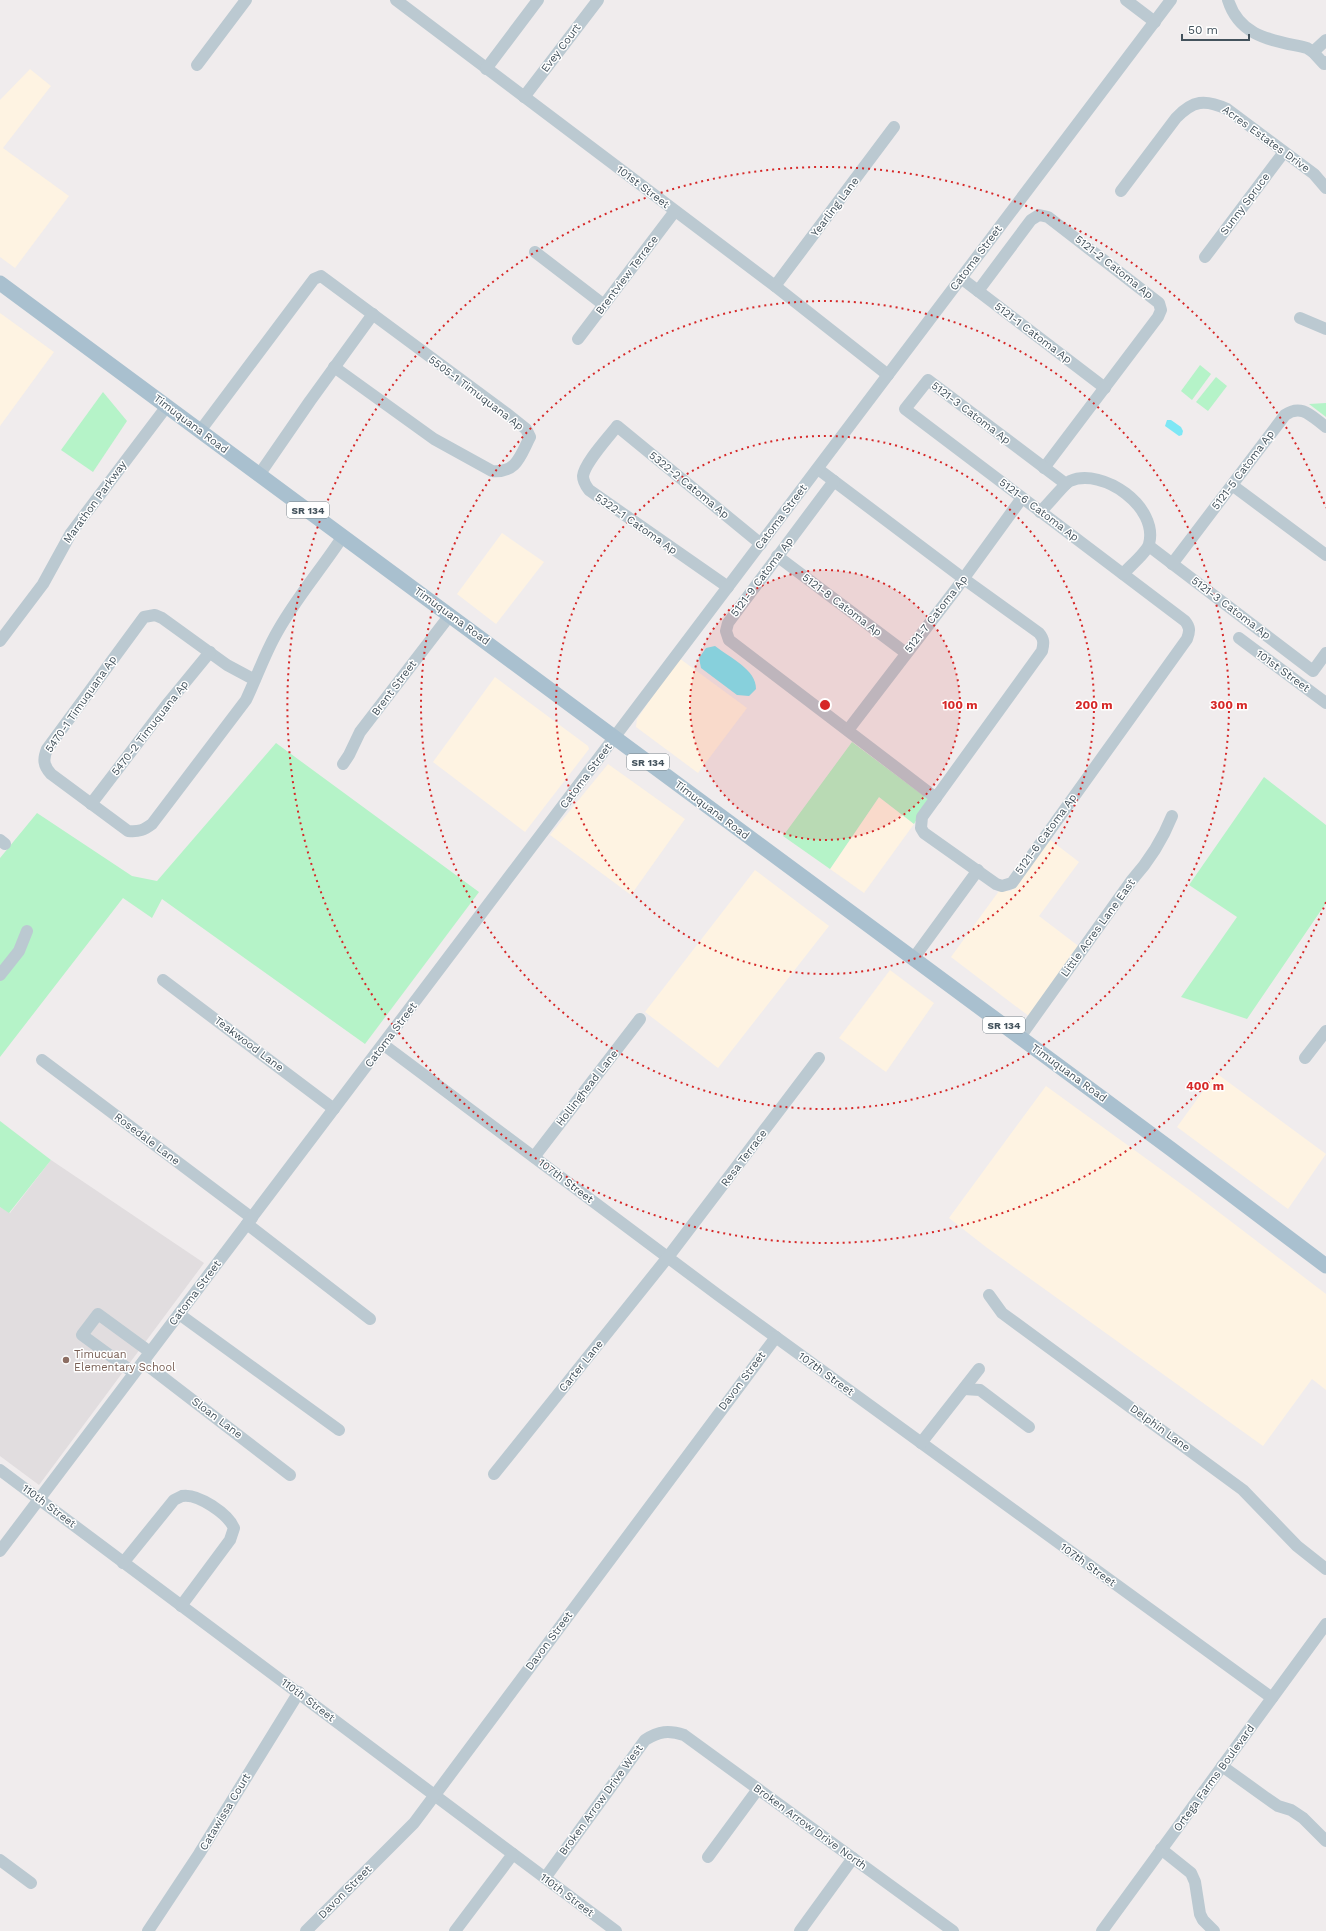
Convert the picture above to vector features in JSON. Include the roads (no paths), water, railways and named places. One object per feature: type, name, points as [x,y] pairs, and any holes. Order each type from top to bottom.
[{"type":"main road","name":"Timuquana Road","points":[[0,283],[1020,1037],[1326,1266]]},
{"type":"street","points":[[197,65],[246,0]]},
{"type":"street","name":"101st Street","points":[[396,0],[775,286],[888,375]]},
{"type":"street","points":[[486,69],[538,0]]},
{"type":"street","name":"Evey Court","points":[[524,97],[598,0]]},
{"type":"street","points":[[1126,0],[1155,22]]},
{"type":"street","name":"Catoma Street","points":[[0,1551],[384,1045],[1172,0]]},
{"type":"street","points":[[1228,0],[1238,20],[1250,31],[1262,38],[1307,48],[1324,64],[1326,62]]},
{"type":"street","points":[[1313,52],[1326,40]]},
{"type":"street","name":"Acres Estates Drive","points":[[1121,191],[1176,118],[1194,98],[1228,109],[1314,174],[1326,188]]},
{"type":"street","name":"Yearling Lane","points":[[775,286],[894,127]]},
{"type":"street","name":"Sunny Spruce","points":[[1205,257],[1284,152]]},
{"type":"street","name":"Brentview Terrace","points":[[578,339],[676,211]]},
{"type":"street","name":"5121-2 Catoma Ap","points":[[978,291],[1031,220],[1039,215],[1048,216],[1159,303],[1161,310],[1158,317],[1044,468]]},
{"type":"street","points":[[535,252],[604,305]]},
{"type":"street","points":[[200,431],[317,276],[322,276],[374,314],[334,367],[259,475]]},
{"type":"street","name":"5121-1 Catoma Ap","points":[[961,278],[1105,388]]},
{"type":"street","name":"5505-1 Timuquana Ap","points":[[334,367],[434,439],[492,471],[507,471],[518,460],[530,437],[526,429],[374,314]]},
{"type":"street","points":[[1300,318],[1326,329]]},
{"type":"street","name":"5121-3 Catoma Ap","points":[[918,392],[928,380],[1066,484]]},
{"type":"street","name":"5121-6 Catoma Ap","points":[[818,469],[1039,633],[1043,638],[1044,644],[1042,651],[922,817],[921,828],[924,833],[996,884],[1002,886],[1012,883],[1187,639],[1190,633],[1189,626],[1185,621],[905,409],[918,392]]},
{"type":"street","name":"Marathon Parkway","points":[[0,641],[47,578],[63,544],[167,406]]},
{"type":"street","name":"5121-5 Catoma Ap","points":[[1172,564],[1285,415],[1292,410],[1298,409],[1304,411],[1326,427]]},
{"type":"street","name":"5322-2 Catoma Ap","points":[[617,426],[761,544]]},
{"type":"street","name":"5322-1 Catoma Ap","points":[[617,426],[605,439],[585,468],[584,482],[589,490],[728,587]]},
{"type":"street","points":[[1040,512],[1055,498],[1066,484],[1083,479],[1095,479],[1119,488],[1132,498],[1148,523],[1150,536],[1149,546],[1123,574]]},
{"type":"street","name":"5121-9 Catoma Ap","points":[[834,481],[728,623],[726,631],[729,640],[936,798]]},
{"type":"street","points":[[1232,485],[1326,555]]},
{"type":"street","name":"5121-7 Catoma Ap","points":[[848,730],[964,578],[1022,498]]},
{"type":"street","name":"5470-1 Timuquana Ap","points":[[255,680],[227,665],[162,618],[155,615],[144,616],[45,754],[44,761],[46,768],[51,774],[128,831],[139,832],[147,828],[152,824],[246,700],[276,635],[301,595],[321,569],[343,536]]},
{"type":"street","name":"5121-3 Catoma Ap","points":[[1149,546],[1312,671],[1326,653]]},
{"type":"street","name":"5121-8 Catoma Ap","points":[[777,556],[906,653]]},
{"type":"street","name":"Brent Street","points":[[343,764],[350,756],[360,732],[450,615]]},
{"type":"street","name":"101st Street","points":[[1239,638],[1326,703]]},
{"type":"street","name":"5470-2 Timuquana Ap","points":[[91,804],[169,702],[210,652]]},
{"type":"street","name":"Little Acres Lane East","points":[[1020,1037],[1132,880],[1149,860],[1164,836],[1172,816]]},
{"type":"street","points":[[913,959],[978,870]]},
{"type":"street","points":[[0,975],[19,951],[27,931]]},
{"type":"street","name":"Teakwood Lane","points":[[163,980],[334,1109]]},
{"type":"street","name":"Hollinghead Lane","points":[[534,1157],[640,1019]]},
{"type":"street","points":[[1305,1058],[1326,1031]]},
{"type":"street","name":"107th Street","points":[[384,1045],[776,1337],[1272,1698]]},
{"type":"street","name":"Resa Terrace","points":[[668,1257],[819,1058]]},
{"type":"street","name":"Rosedale Lane","points":[[42,1060],[250,1221],[370,1319]]},
{"type":"street","name":"Carter Lane","points":[[494,1474],[668,1257]]},
{"type":"street","name":"Delphin Lane","points":[[989,1295],[1002,1313],[1243,1490],[1297,1546],[1326,1569]]},
{"type":"street","points":[[134,1374],[82,1335],[98,1314],[150,1352]]},
{"type":"street","points":[[179,1314],[340,1430]]},
{"type":"street","name":"Davon Street","points":[[306,1931],[406,1832],[776,1337]]},
{"type":"street","name":"Sloan Lane","points":[[143,1362],[290,1476]]},
{"type":"street","points":[[921,1443],[979,1369]]},
{"type":"street","points":[[964,1389],[980,1390],[1029,1427]]},
{"type":"street","name":"110th Street","points":[[0,1470],[123,1563],[299,1692],[434,1796],[616,1931]]},
{"type":"street","points":[[123,1563],[174,1500],[178,1498],[191,1496],[225,1514],[234,1528],[230,1540],[181,1606]]},
{"type":"street","name":"Ortega Farms Boulevard","points":[[1107,1929],[1161,1849],[1326,1624]]},
{"type":"street","name":"Catawissa Court","points":[[148,1931],[199,1854],[299,1692]]},
{"type":"street","name":"Broken Arrow Drive North","points":[[664,1731],[674,1731],[684,1735],[854,1858],[950,1930]]},
{"type":"street","name":"Broken Arrow Drive West","points":[[545,1878],[640,1746],[649,1737],[664,1731]]},
{"type":"street","points":[[1222,1766],[1278,1806],[1291,1810],[1303,1818],[1326,1841]]},
{"type":"street","points":[[708,1857],[758,1789]]},
{"type":"street","points":[[1161,1849],[1191,1874],[1195,1882],[1200,1914],[1203,1920],[1214,1931]]},
{"type":"street","points":[[455,1931],[513,1854]]},
{"type":"street","points":[[800,1931],[854,1858]]},
{"type":"street","points":[[0,1860],[31,1883]]},
{"type":"water","points":[[1167,420],[1171,420],[1181,427],[1183,431],[1182,435],[1179,436],[1165,426]]},
{"type":"water","points":[[715,646],[741,664],[752,676],[756,689],[749,696],[737,695],[701,668],[699,658],[706,648]]},
{"type":"place","name":"Timucuan Elementary School","points":[[66,1360]]}]
